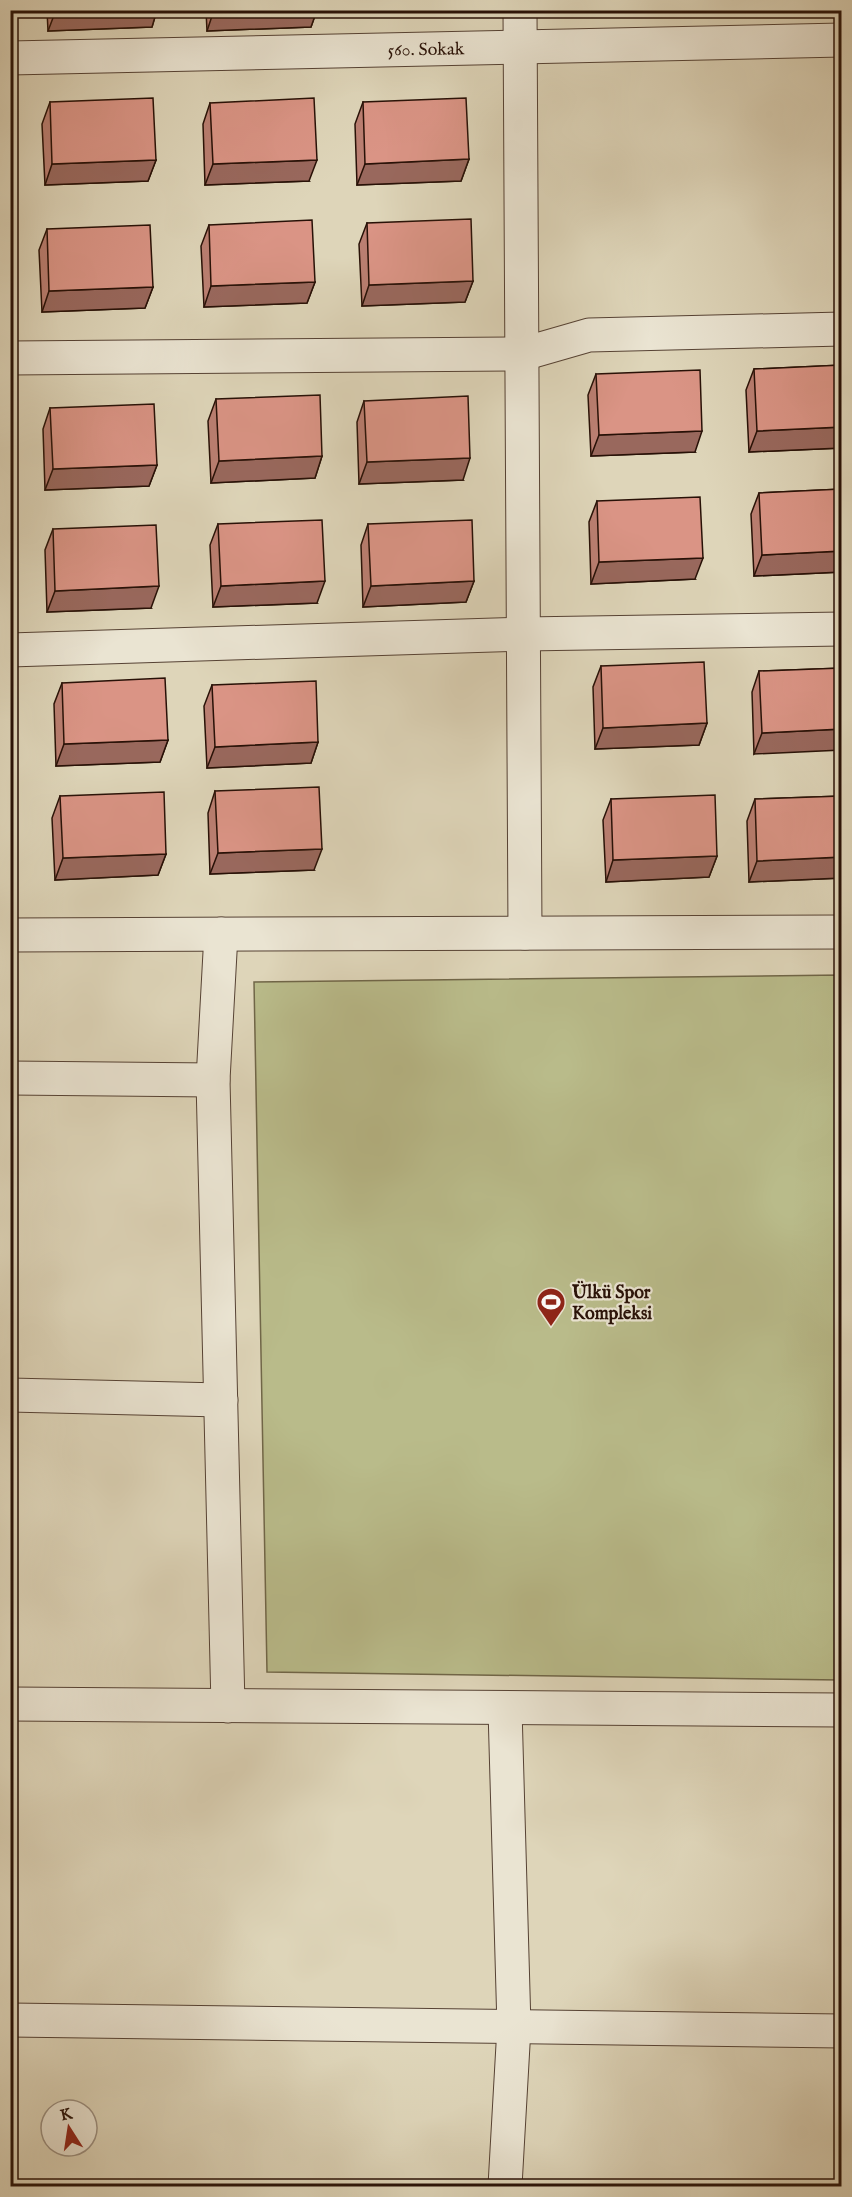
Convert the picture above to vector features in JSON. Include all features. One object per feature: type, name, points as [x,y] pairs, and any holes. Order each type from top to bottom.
[{"type":"street","points":[[520,10],[525,933]]},
{"type":"street","name":"560. Sokak","points":[[10,58],[842,40]]},
{"type":"street","points":[[10,358],[523,354],[589,335],[842,329]]},
{"type":"street","points":[[10,650],[524,634],[842,629]]},
{"type":"street","points":[[10,935],[842,932]]},
{"type":"street","points":[[221,934],[213,1080],[228,1706]]},
{"type":"street","points":[[10,1078],[213,1080]]},
{"type":"street","points":[[10,1395],[221,1400]]},
{"type":"street","points":[[10,1704],[842,1710]]},
{"type":"street","points":[[506,1708],[514,2027],[506,2187]]},
{"type":"street","points":[[10,2020],[842,2031]]},
{"type":"green space","name":"Ülkü Spor Kompleksi","points":[[841,975],[841,1680],[267,1672],[254,982]]},
{"type":"building","points":[[153,98],[156,160],[52,164],[50,102]]},
{"type":"building","points":[[314,98],[317,160],[213,164],[210,103]]},
{"type":"building","points":[[466,98],[469,159],[365,164],[363,102]]},
{"type":"building","points":[[471,219],[473,281],[369,285],[367,223]]},
{"type":"building","points":[[312,220],[315,282],[211,286],[209,225]]},
{"type":"building","points":[[150,225],[153,287],[49,291],[47,229]]},
{"type":"building","points":[[842,365],[842,427],[757,431],[754,369]]},
{"type":"building","points":[[700,370],[702,431],[599,435],[596,374]]},
{"type":"building","points":[[320,395],[322,456],[219,461],[216,399]]},
{"type":"building","points":[[468,396],[470,458],[367,462],[364,401]]},
{"type":"building","points":[[154,404],[157,465],[53,469],[50,408]]},
{"type":"building","points":[[842,489],[842,551],[762,555],[759,493]]},
{"type":"building","points":[[700,497],[703,558],[599,562],[597,501]]},
{"type":"building","points":[[322,520],[325,581],[221,586],[218,524]]},
{"type":"building","points":[[472,520],[474,581],[371,586],[368,524]]},
{"type":"building","points":[[156,525],[159,586],[55,591],[53,529]]},
{"type":"building","points":[[704,662],[707,723],[603,728],[601,666]]},
{"type":"building","points":[[842,668],[842,729],[762,733],[759,671]]},
{"type":"building","points":[[165,678],[168,740],[64,744],[62,683]]},
{"type":"building","points":[[316,681],[318,742],[215,747],[212,685]]},
{"type":"building","points":[[319,787],[322,849],[218,853],[215,791]]},
{"type":"building","points":[[164,792],[166,854],[63,858],[60,796]]},
{"type":"building","points":[[715,795],[717,856],[613,860],[611,799]]},
{"type":"building","points":[[842,796],[842,857],[757,861],[755,799]]},
{"type":"place","name":"Ülkü Spor Kompleksi","points":[[551,1328]]}]
